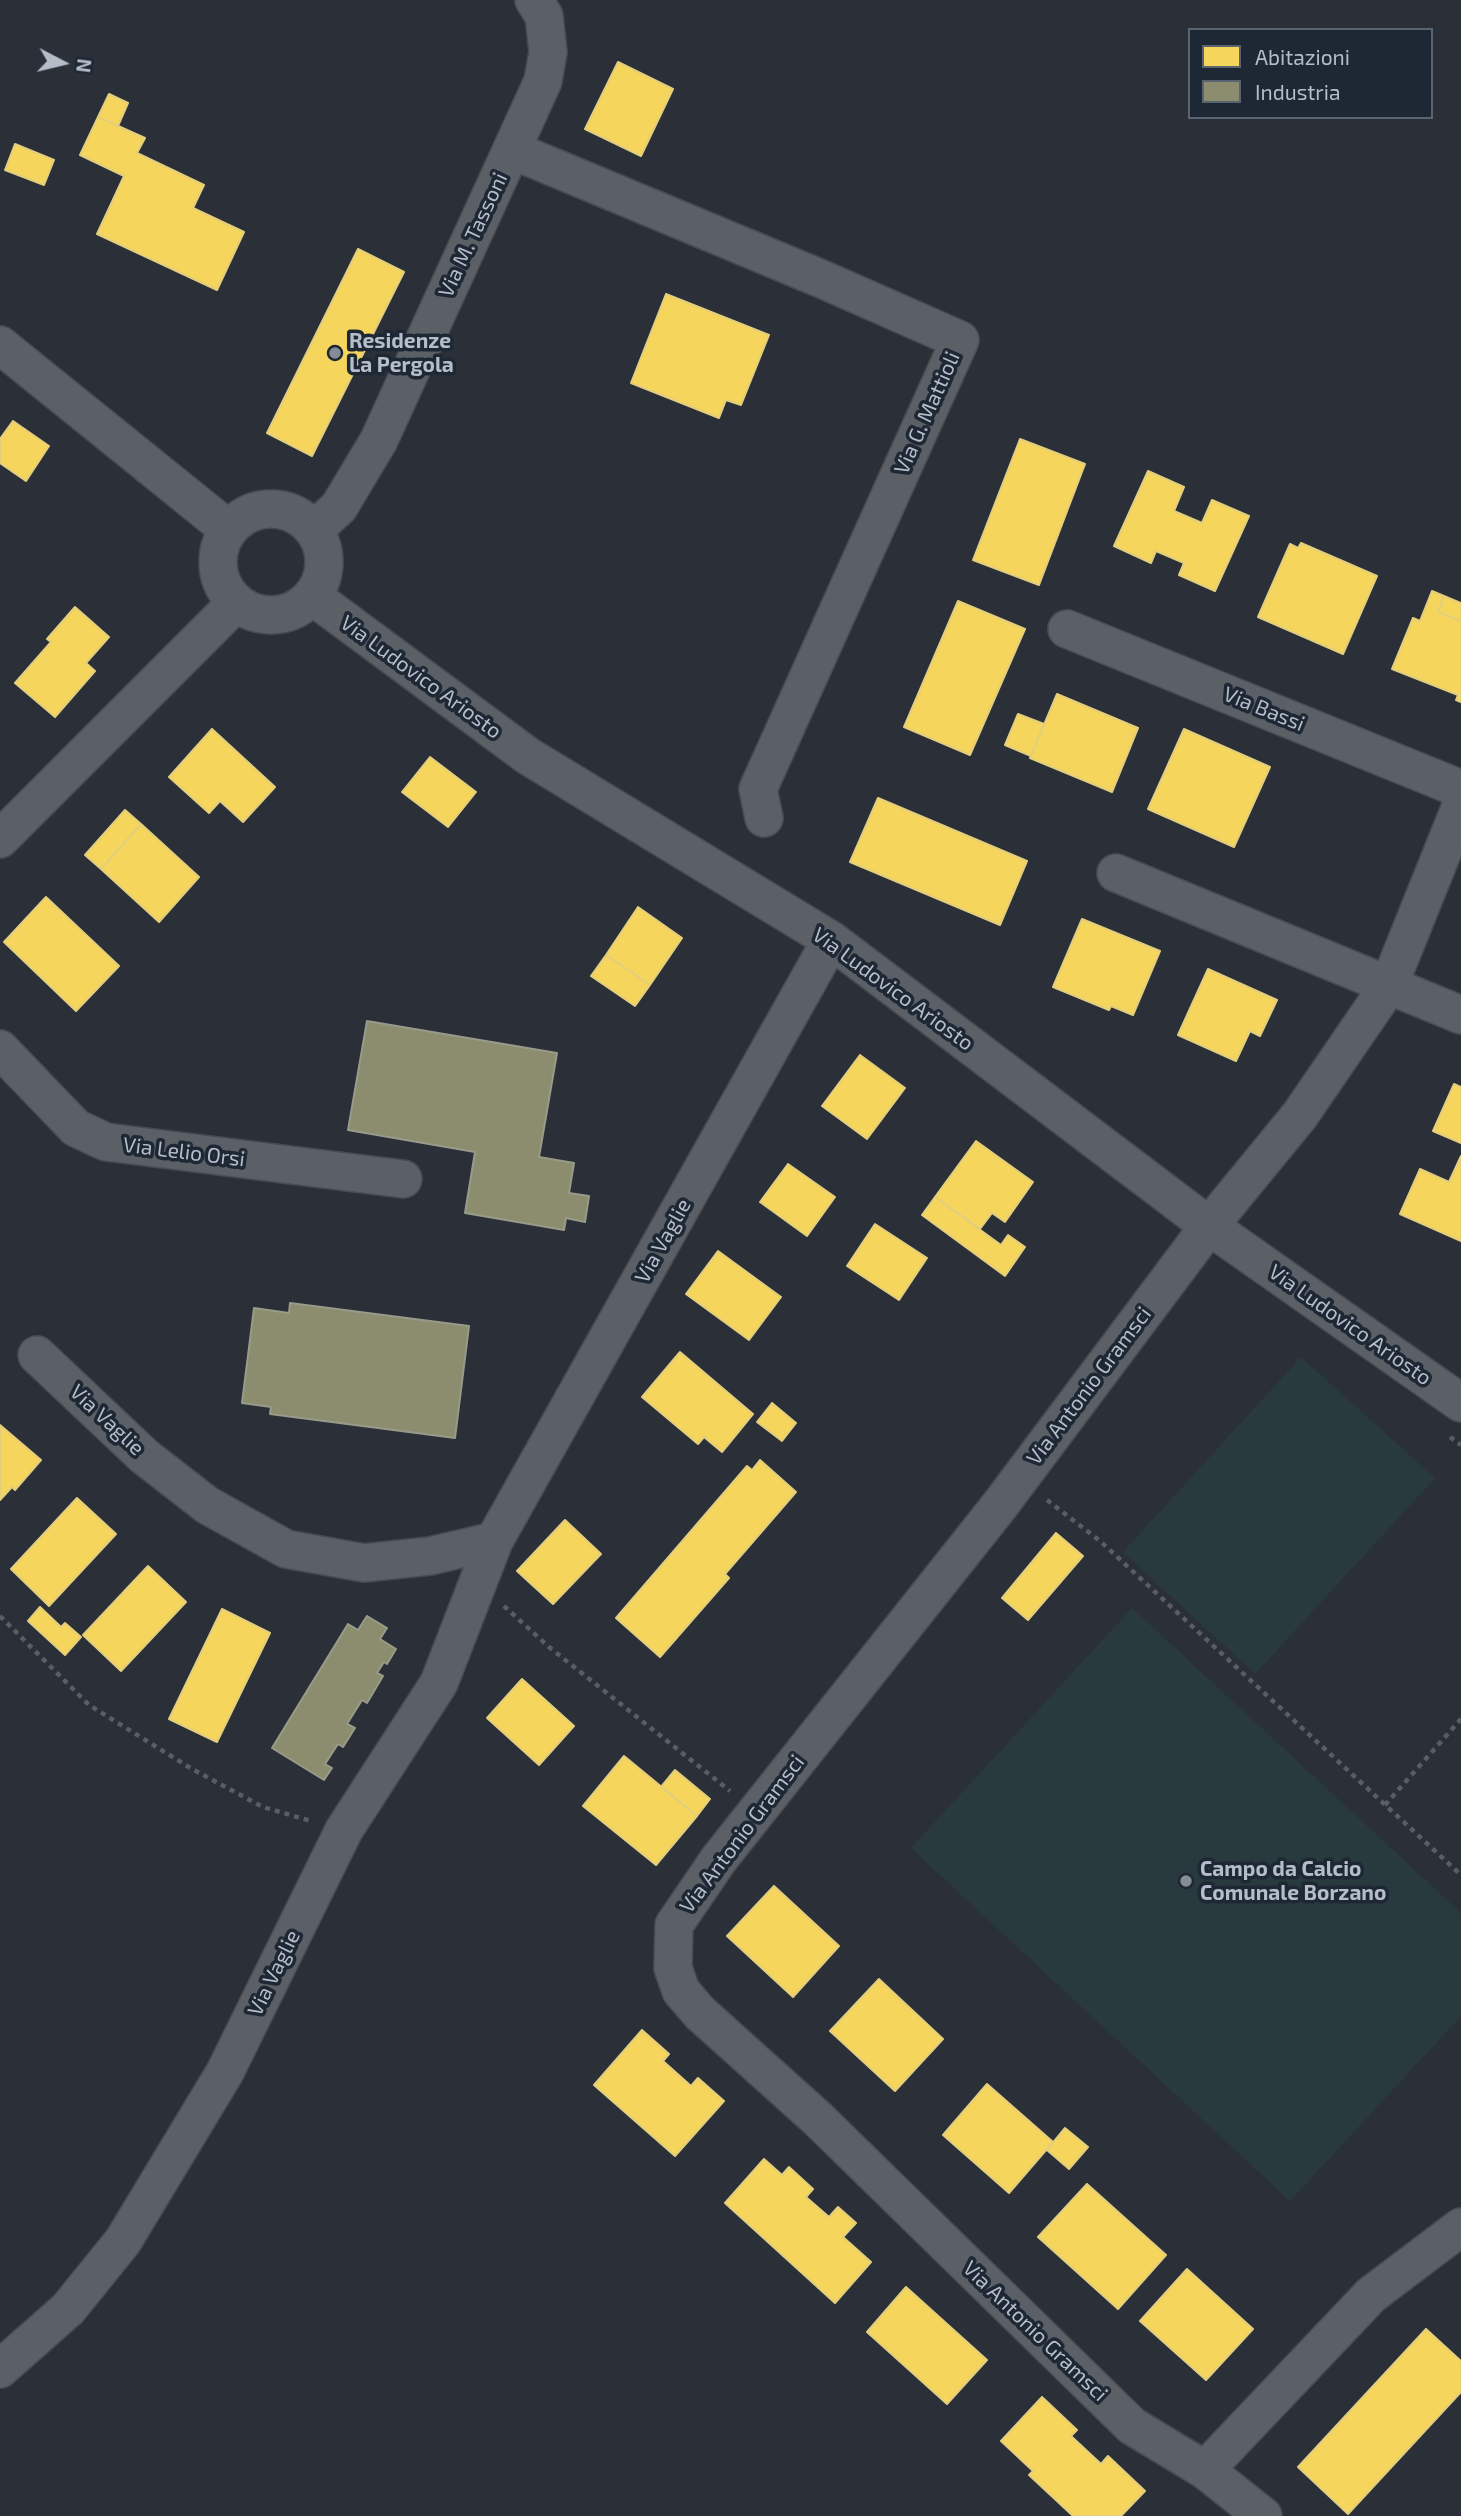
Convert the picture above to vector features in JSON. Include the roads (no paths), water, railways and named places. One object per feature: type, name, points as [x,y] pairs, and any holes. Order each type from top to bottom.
[{"type":"street","name":"Via M. Tassoni","points":[[314,530],[340,507],[379,440],[543,81],[548,52],[544,16],[534,0]]},
{"type":"street","name":"Via G. Mattioli","points":[[512,150],[824,280],[960,340],[758,789],[764,818]]},
{"type":"street","points":[[0,345],[228,529]]},
{"type":"street","points":[[271,508],[288,511],[302,518],[314,530],[322,545],[324,563],[321,580],[312,596],[299,608],[284,614],[267,616],[251,612],[236,603],[226,591],[219,576],[217,560],[220,544],[228,529],[240,518],[271,508]]},
{"type":"street","name":"Via Ludovico Ariosto","points":[[312,596],[528,756],[831,940],[1209,1226],[1461,1403]]},
{"type":"street","points":[[0,839],[236,603]]},
{"type":"street","name":"Via Bassi","points":[[1067,629],[1461,789]]},
{"type":"street","points":[[1209,1226],[1300,1115],[1389,985],[1461,806]]},
{"type":"street","points":[[1116,873],[1461,1015]]},
{"type":"street","name":"Via Vaglie","points":[[0,2369],[68,2309],[130,2230],[225,2072],[344,1830],[439,1683],[494,1541],[831,940]]},
{"type":"street","name":"Via Lelio Orsi","points":[[0,1049],[76,1128],[106,1142],[403,1179]]},
{"type":"street","name":"Via Antonio Gramsci","points":[[1209,1226],[1019,1479],[719,1859],[674,1925],[673,1968],[681,1991],[700,2013],[818,2119],[1132,2426],[1205,2470],[1263,2516]]},
{"type":"street","name":"Via Vaglie","points":[[37,1355],[144,1456],[207,1505],[286,1549],[364,1563],[429,1556],[494,1541]]},
{"type":"street","points":[[1205,2470],[1371,2295],[1461,2227]]},
{"type":"place","name":"Residenze La Pergola","points":[[335,353]]},
{"type":"place","name":"Campo da Calcio Comunale Borzano","points":[[1186,1881]]}]
